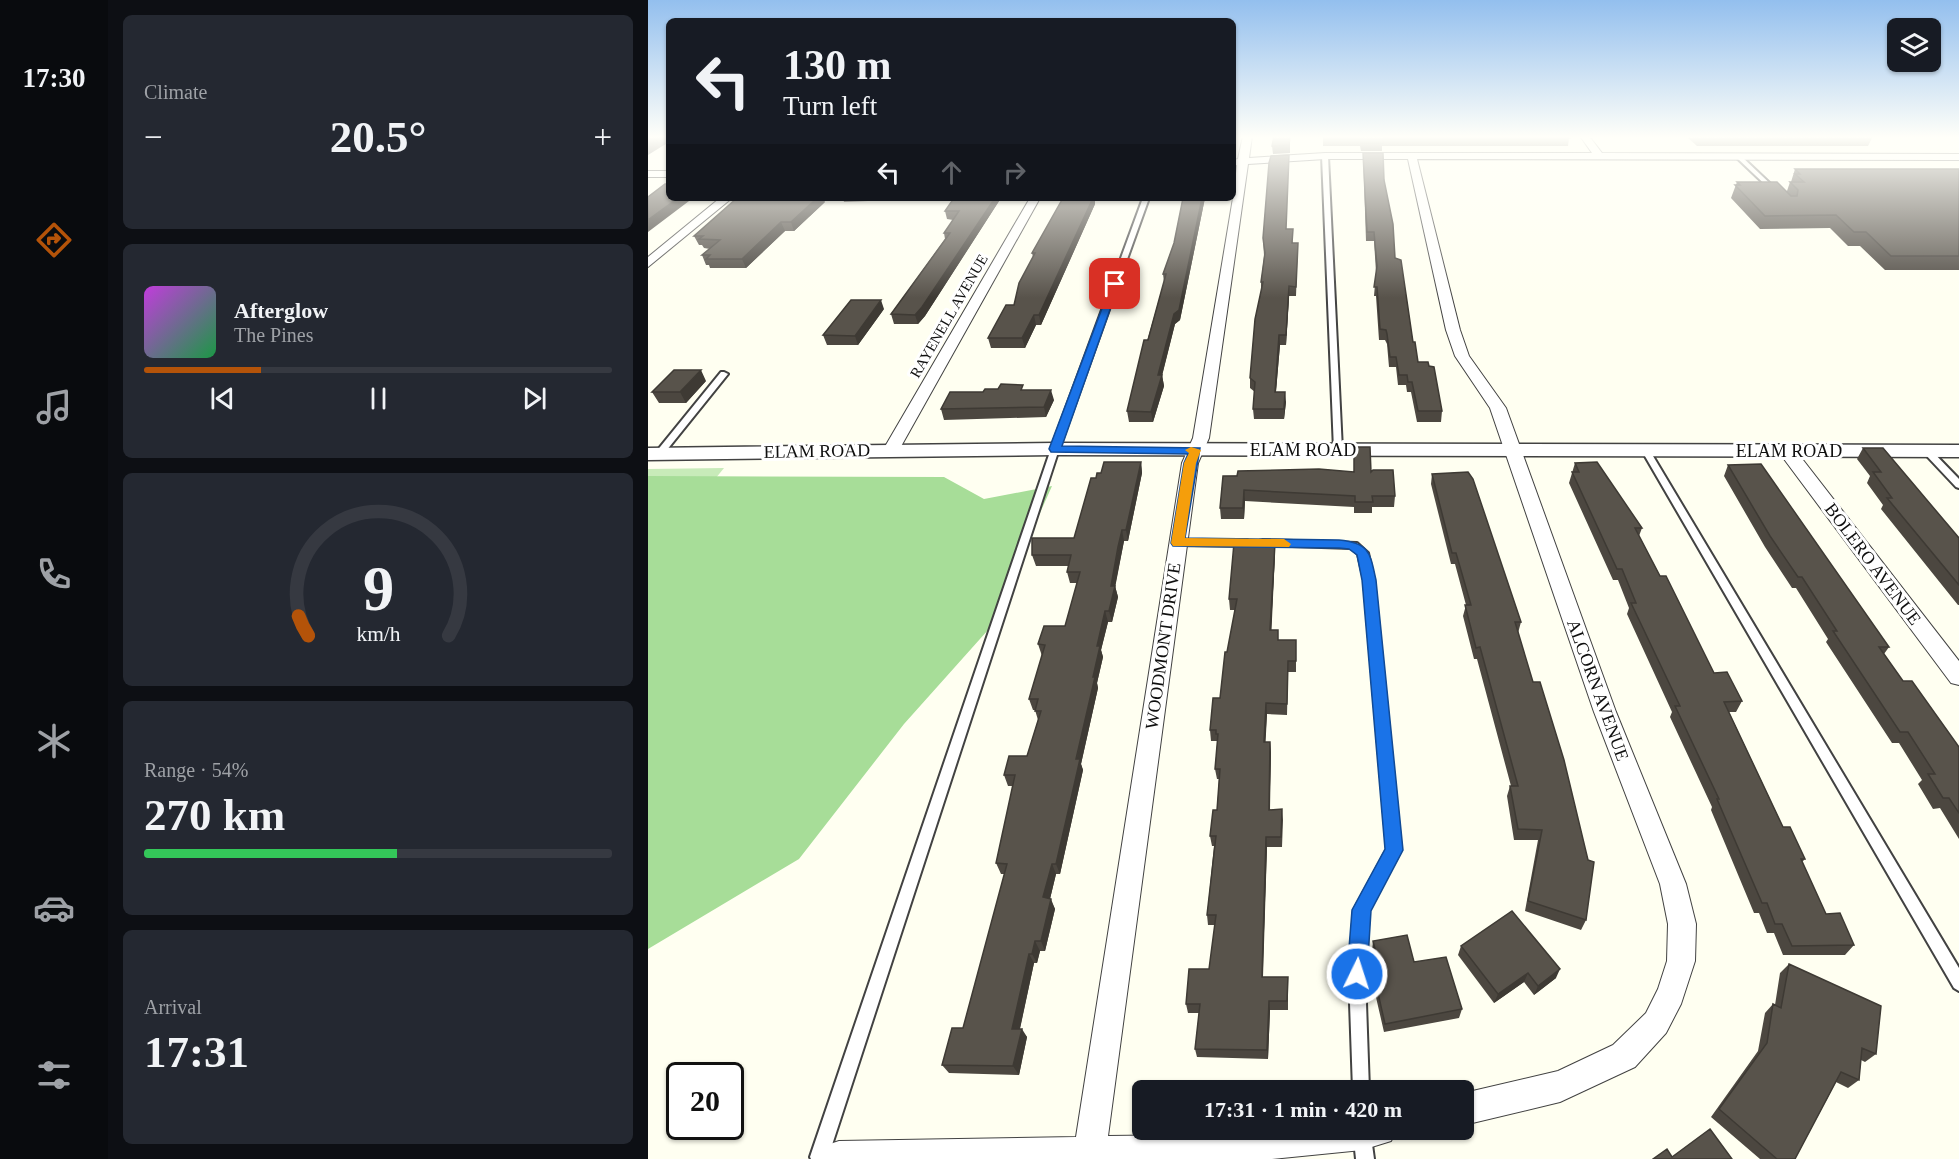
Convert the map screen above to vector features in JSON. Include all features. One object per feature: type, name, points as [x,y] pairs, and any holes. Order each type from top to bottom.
[{"type":"street","name":"ALCORN AVENUE","points":[[1420,190],[1453,330],[1462,356],[1498,408],[1605,712],[1673,884],[1682,924],[1681,961],[1671,994],[1656,1023],[1624,1056],[1560,1086],[1474,1107]]},
{"type":"street","points":[[648,263],[723,201]]},
{"type":"street","name":"RAYENELL AVENUE","points":[[891,450],[1033,201]]},
{"type":"street","name":"WOODMONT DRIVE","points":[[1090,1157],[1178,543],[1190,463],[1201,438],[1233,201]]},
{"type":"street","name":"ELAM ROAD","points":[[653,454],[1055,449],[1959,451]]},
{"type":"street","name":"BOLERO AVENUE","points":[[1787,451],[1959,677]]},
{"type":"street","points":[[825,1158],[1090,1157],[1340,1140]]},
{"type":"lane","points":[[1327,190],[1338,450]]},
{"type":"lane","points":[[1774,190],[1783,199]]},
{"type":"lane","points":[[825,1158],[1055,449],[1145,201]]},
{"type":"lane","points":[[653,454],[724,374]]},
{"type":"lane","points":[[1646,451],[1959,983]]},
{"type":"lane","points":[[1927,451],[1959,485]]},
{"type":"lane","points":[[1178,543],[1339,544],[1353,545],[1363,553],[1369,580],[1394,850],[1361,910],[1357,974],[1361,1080]]},
{"type":"green space","points":[[724,468],[648,562],[648,469]]},
{"type":"green space","points":[[648,476],[944,477],[984,499],[1052,486],[988,630],[904,724],[799,859],[648,949]]},
{"type":"building","points":[[657,190],[666,190],[666,201],[674,201],[648,220],[648,197]]},
{"type":"building","points":[[1267,190],[1288,190],[1286,229],[1293,229],[1292,243],[1298,243],[1296,287],[1289,286],[1286,335],[1279,335],[1275,392],[1285,392],[1284,409],[1253,409],[1255,382],[1250,378],[1255,319],[1263,282],[1261,282],[1265,253],[1263,238]]},
{"type":"building","points":[[1365,190],[1386,190],[1393,224],[1395,258],[1401,260],[1418,362],[1428,362],[1429,366],[1434,367],[1442,411],[1418,411],[1412,382],[1408,382],[1407,375],[1399,375],[1396,357],[1390,357],[1386,330],[1380,329],[1377,287],[1374,287],[1377,266],[1374,232],[1367,232]]},
{"type":"building","points":[[1740,190],[1785,190],[1791,196],[1797,196],[1798,190],[1959,190],[1959,256],[1891,256],[1866,232],[1854,232],[1836,215],[1765,216]]},
{"type":"building","points":[[734,201],[814,201],[791,222],[781,222],[742,259],[706,259],[710,255],[702,255],[720,240],[699,239],[703,236],[694,236]]},
{"type":"building","points":[[952,201],[993,201],[915,315],[891,314],[950,233],[944,233],[959,211],[945,211]]},
{"type":"building","points":[[1061,201],[1092,201],[1039,315],[1034,315],[1022,338],[988,338],[1006,305],[1014,305],[1019,283],[1035,253],[1032,253]]},
{"type":"building","points":[[1182,201],[1201,201],[1179,310],[1174,314],[1158,375],[1162,375],[1151,412],[1127,411],[1144,340],[1148,340],[1166,274],[1163,274],[1174,243]]},
{"type":"building","points":[[851,300],[881,300],[855,336],[823,335]]},
{"type":"building","points":[[674,370],[701,370],[680,392],[652,392]]},
{"type":"building","points":[[1001,384],[1023,385],[1021,390],[1051,390],[1044,407],[941,409],[950,392],[983,392],[985,389],[998,389]]},
{"type":"building","points":[[1354,447],[1370,447],[1371,472],[1373,470],[1393,470],[1395,496],[1372,496],[1373,502],[1355,502],[1355,496],[1244,490],[1243,508],[1220,508],[1223,476],[1237,476],[1238,471],[1319,469],[1354,472]]},
{"type":"building","points":[[1863,448],[1883,448],[1959,538],[1959,585],[1887,498],[1892,498],[1873,472],[1881,472]]},
{"type":"building","points":[[1104,462],[1141,462],[1126,530],[1122,530],[1118,547],[1111,586],[1115,586],[1109,611],[1105,611],[1097,646],[1100,646],[1093,677],[1095,677],[1076,759],[1080,759],[1056,864],[1052,864],[1043,897],[1051,899],[1041,941],[1035,941],[1032,954],[1029,954],[1012,1029],[1022,1029],[1013,1066],[942,1065],[952,1028],[963,1028],[1007,864],[996,863],[1015,775],[1004,775],[1009,756],[1027,756],[1041,711],[1035,711],[1038,699],[1029,699],[1045,645],[1038,644],[1044,626],[1065,626],[1080,572],[1067,572],[1071,555],[1032,555],[1032,538],[1074,538],[1091,478],[1096,478],[1097,473],[1101,473]]},
{"type":"building","points":[[1597,462],[1642,528],[1635,528],[1660,576],[1666,576],[1714,673],[1727,672],[1742,701],[1724,702],[1783,827],[1790,827],[1805,859],[1801,859],[1826,914],[1840,913],[1854,945],[1792,946],[1782,924],[1775,924],[1767,903],[1762,903],[1717,799],[1719,799],[1675,706],[1680,706],[1631,603],[1636,603],[1622,569],[1617,569],[1572,472],[1579,472],[1575,463]]},
{"type":"building","points":[[1761,464],[1889,647],[1879,647],[1903,681],[1912,681],[1959,747],[1959,813],[1949,798],[1943,798],[1928,774],[1935,774],[1908,732],[1900,732],[1833,631],[1837,631],[1802,577],[1798,577],[1770,536],[1728,465]]},
{"type":"building","points":[[1468,472],[1473,479],[1521,622],[1515,622],[1533,682],[1540,682],[1564,760],[1588,860],[1594,862],[1586,920],[1528,901],[1542,830],[1518,829],[1510,786],[1518,786],[1480,647],[1476,648],[1465,605],[1471,605],[1456,553],[1452,553],[1432,474]]},
{"type":"building","points":[[1234,543],[1275,543],[1270,630],[1278,630],[1278,640],[1296,640],[1296,661],[1288,661],[1287,704],[1266,703],[1264,742],[1270,742],[1269,810],[1282,809],[1281,837],[1266,837],[1262,977],[1288,977],[1287,1001],[1269,1001],[1267,1050],[1195,1049],[1200,1004],[1186,1004],[1189,969],[1209,969],[1216,915],[1207,915],[1216,836],[1210,836],[1213,810],[1217,810],[1220,769],[1215,769],[1218,734],[1216,730],[1210,730],[1213,698],[1220,698],[1225,652],[1227,652],[1237,599],[1229,599]]},
{"type":"building","points":[[1512,911],[1560,969],[1538,986],[1528,973],[1498,994],[1461,946]]},
{"type":"building","points":[[1407,935],[1414,962],[1446,957],[1462,1009],[1385,1024],[1373,971],[1380,969],[1373,941]]},
{"type":"building","points":[[1789,964],[1881,1006],[1876,1054],[1862,1048],[1859,1080],[1841,1072],[1795,1159],[1777,1159],[1719,1109],[1767,1043],[1773,1004],[1781,1008]]},
{"type":"building","points":[[1710,1129],[1732,1159],[1653,1159],[1667,1149],[1672,1157]]},
{"type":"slow traffic","points":[[1191,450],[1196,450],[1190,463],[1178,543],[1284,544]]},
{"type":"route","points":[[1115,284],[1055,449],[1196,450],[1190,463],[1178,543],[1339,544],[1353,545],[1363,553],[1369,580],[1394,850],[1361,910],[1357,974]]}]
